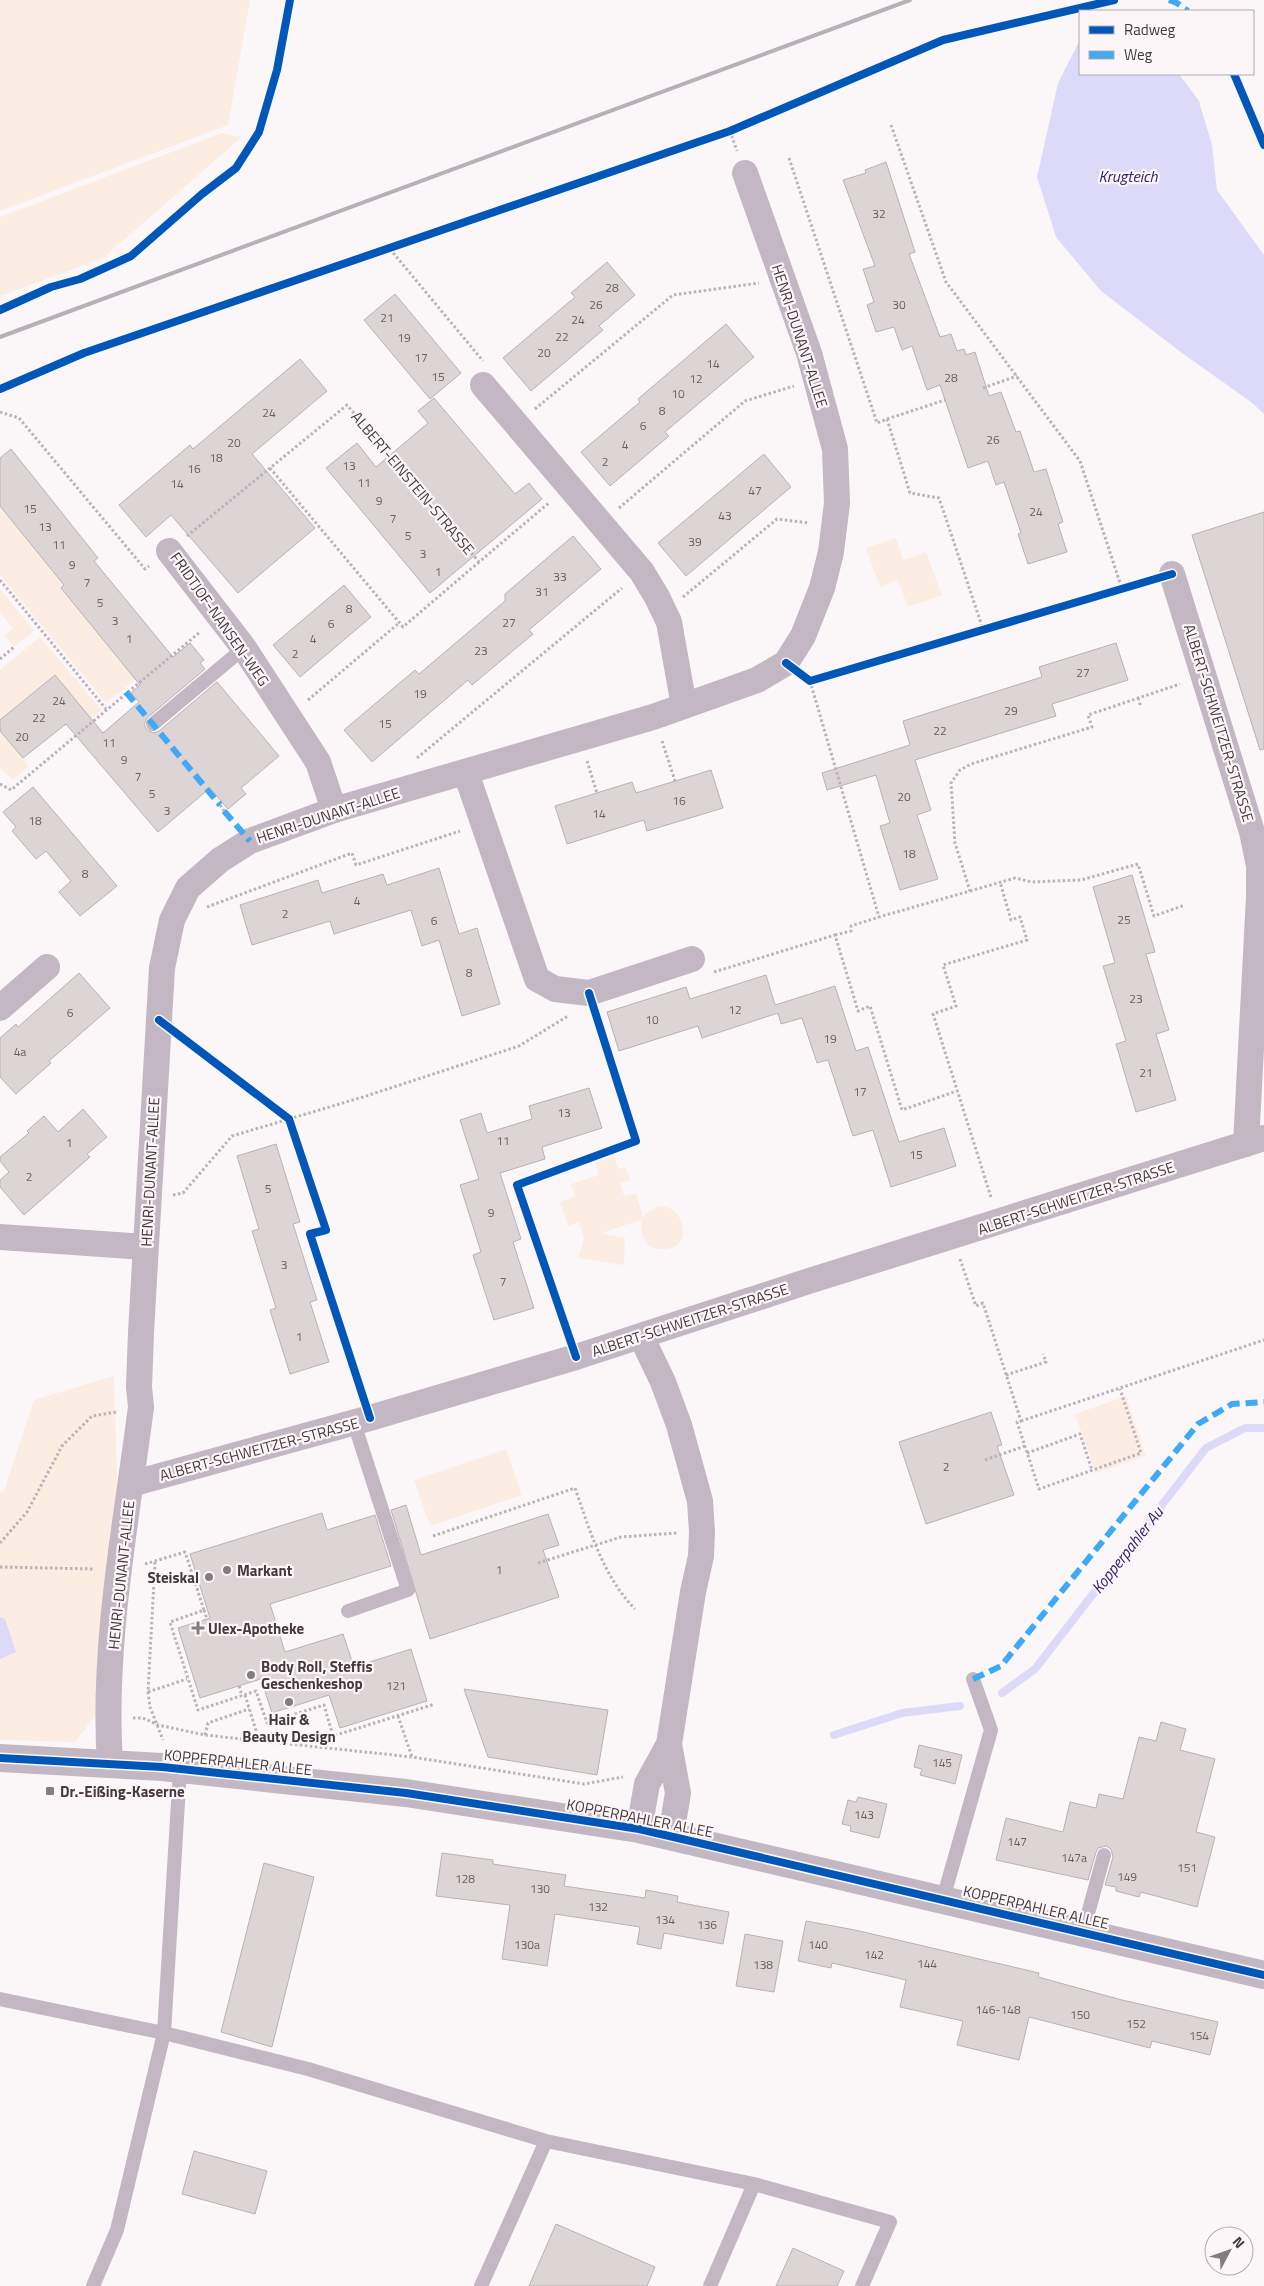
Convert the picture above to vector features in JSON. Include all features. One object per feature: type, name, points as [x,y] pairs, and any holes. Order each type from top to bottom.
[{"type":"street","name":"HENRI-DUNANT-ALLEE","points":[[110,1764],[107,1718],[118,1569],[141,1407],[139,1387],[145,1247],[162,968],[172,920],[188,888],[220,860],[250,841],[334,810],[654,717],[756,680],[786,663],[803,636],[822,588],[831,552],[837,503],[835,448],[809,353],[744,173]]},
{"type":"street","points":[[484,386],[642,572],[665,613],[672,638],[684,706]]},
{"type":"street","name":"FRIDTJOF-NANSEN-WEG","points":[[168,551],[244,648],[318,762],[334,810]]},
{"type":"street","name":"ALBERT-SCHWEITZER-STRASSE","points":[[131,1484],[354,1423],[641,1336],[809,1281],[1255,1141],[1258,866],[1252,832],[1205,675],[1172,574]]},
{"type":"street","points":[[466,773],[537,979],[555,989],[589,993],[692,959]]},
{"type":"street","points":[[0,1008],[47,967]]},
{"type":"street","points":[[0,1237],[145,1247]]},
{"type":"street","points":[[641,1336],[663,1382],[679,1425],[700,1501],[702,1532],[701,1556],[693,1592],[669,1744],[678,1793],[671,1835]]},
{"type":"street","points":[[639,1829],[647,1784],[669,1744]]},
{"type":"street","name":"KOPPERPAHLER ALLEE","points":[[0,1758],[171,1768],[406,1793],[639,1829],[1264,1975]]},
{"type":"lane","points":[[153,724],[244,648]]},
{"type":"lane","points":[[348,1611],[408,1590],[354,1423]]},
{"type":"lane","points":[[943,1899],[991,1730],[973,1679]]},
{"type":"lane","points":[[93,2286],[117,2230],[164,2033],[171,1768]]},
{"type":"lane","points":[[1083,1932],[1104,1855]]},
{"type":"lane","points":[[0,1999],[164,2033],[308,2069],[546,2141],[754,2184],[890,2222],[862,2286]]},
{"type":"lane","points":[[481,2286],[546,2141]]},
{"type":"lane","points":[[710,2286],[754,2184]]},
{"type":"path","points":[[891,125],[946,282],[1080,461],[1122,588]]},
{"type":"path","points":[[789,158],[877,423],[945,400]]},
{"type":"path","points":[[390,249],[494,375],[484,386]]},
{"type":"path","points":[[516,424],[673,295],[757,284],[780,273]]},
{"type":"path","points":[[982,388],[1017,376]]},
{"type":"path","points":[[601,523],[745,401],[816,379]]},
{"type":"path","points":[[0,412],[19,418],[145,569],[168,551]]},
{"type":"path","points":[[887,419],[910,493],[939,498],[983,629]]},
{"type":"path","points":[[270,468],[403,627],[479,562]]},
{"type":"path","points":[[665,613],[777,519],[834,526]]},
{"type":"path","points":[[412,762],[642,572]]},
{"type":"path","points":[[0,580],[106,709]]},
{"type":"path","points":[[0,784],[11,790],[219,615]]},
{"type":"path","points":[[288,717],[399,623]]},
{"type":"path","points":[[0,659],[14,647]]},
{"type":"path","points":[[970,890],[954,843],[952,783],[960,770],[971,764],[1092,727],[1088,715],[1205,675]]},
{"type":"path","points":[[810,680],[879,917]]},
{"type":"path","points":[[1138,698],[1142,707]]},
{"type":"path","points":[[654,717],[675,781]]},
{"type":"path","points":[[580,738],[597,793]]},
{"type":"path","points":[[220,805],[224,811]]},
{"type":"path","points":[[172,920],[352,853],[356,865],[483,824]]},
{"type":"path","points":[[692,959],[697,977],[851,931],[851,926],[879,917],[1015,878],[1032,882],[1082,880],[1138,864],[1154,916],[1185,905]]},
{"type":"path","points":[[999,1222],[933,1014],[956,1006],[943,965],[1027,940],[1020,918],[1011,920],[1000,882]]},
{"type":"path","points":[[835,935],[858,1011],[870,1006],[902,1110],[957,1091]]},
{"type":"path","points":[[148,1200],[183,1193],[232,1136],[363,1097],[519,1046],[576,1012]]},
{"type":"path","points":[[952,1237],[976,1306],[983,1303],[1021,1421]]},
{"type":"path","points":[[1120,1389],[1141,1453],[1039,1489],[1017,1422],[1264,1340]]},
{"type":"path","points":[[1006,1375],[1046,1362],[1043,1354]]},
{"type":"path","points":[[0,1543],[27,1512],[62,1446],[92,1416],[141,1407]]},
{"type":"path","points":[[1027,1453],[1080,1434],[1092,1470]]},
{"type":"path","points":[[984,1460],[1025,1446]]},
{"type":"path","points":[[433,1536],[575,1488],[594,1545],[610,1576],[635,1609]]},
{"type":"path","points":[[538,1563],[621,1537],[702,1532]]},
{"type":"path","points":[[0,1567],[118,1569],[155,1562],[185,1552],[207,1619]]},
{"type":"path","points":[[155,1562],[148,1692],[150,1707],[158,1725],[171,1768]]},
{"type":"path","points":[[204,1610],[170,1622],[198,1710],[256,1691],[267,1723],[324,1705],[333,1736],[435,1704]]},
{"type":"path","points":[[148,1692],[188,1679]]},
{"type":"path","points":[[239,1686],[260,1740]]},
{"type":"path","points":[[205,1735],[208,1723],[249,1709]]},
{"type":"path","points":[[398,1716],[412,1757]]},
{"type":"path","points":[[107,1718],[143,1718],[158,1725],[205,1735],[412,1757],[584,1784],[625,1776],[647,1784]]},
{"type":"shaded area","points":[[0,0],[250,0],[228,125],[0,211]]},
{"type":"shaded area","points":[[222,133],[242,137],[103,258],[0,296],[0,217]]},
{"type":"shaded area","points":[[0,506],[64,585],[61,589],[125,666],[153,665],[106,703],[0,575]]},
{"type":"shaded area","points":[[896,538],[903,560],[926,552],[942,595],[908,607],[898,580],[880,587],[866,548]]},
{"type":"shaded area","points":[[0,589],[34,631],[14,647],[5,635],[13,628],[0,613]]},
{"type":"shaded area","points":[[40,637],[102,710],[90,719],[54,675],[0,720],[0,670]]},
{"type":"shaded area","points":[[0,731],[29,766],[13,780],[0,768]]},
{"type":"shaded area","points":[[614,1156],[618,1169],[626,1167],[630,1180],[620,1183],[624,1196],[636,1193],[643,1217],[655,1208],[665,1207],[674,1211],[680,1219],[683,1228],[682,1238],[677,1245],[666,1249],[654,1248],[646,1242],[643,1237],[641,1220],[601,1233],[625,1238],[624,1265],[578,1258],[584,1239],[579,1222],[568,1226],[560,1202],[575,1196],[571,1184],[599,1175],[595,1163]]},
{"type":"shaded area","points":[[114,1376],[117,1476],[98,1712],[75,1742],[0,1740],[0,1492],[4,1491],[34,1400]]},
{"type":"shaded area","points":[[1126,1396],[1146,1456],[1096,1473],[1075,1414]]},
{"type":"shaded area","points":[[506,1449],[522,1495],[430,1526],[414,1480]]},
{"type":"water","name":"Krugteich","points":[[1079,42],[1079,75],[1180,75],[1199,101],[1212,145],[1217,190],[1264,255],[1264,414],[1251,402],[1182,353],[1101,291],[1056,237],[1037,177],[1058,83]]},
{"type":"water","points":[[0,1617],[5,1619],[16,1652],[0,1659]]},
{"type":"building","points":[[886,162],[915,252],[909,254],[940,337],[951,334],[957,351],[964,349],[966,355],[975,352],[989,396],[1001,392],[1016,432],[1020,431],[1034,472],[1046,469],[1063,522],[1058,524],[1067,552],[1028,564],[1018,534],[1021,533],[1004,482],[996,485],[988,461],[968,468],[940,385],[927,390],[912,346],[902,350],[894,327],[876,332],[867,305],[874,302],[863,269],[875,266],[843,180],[866,173],[865,170]]},
{"type":"building","points":[[607,262],[635,295],[599,326],[603,330],[531,391],[503,358],[575,297],[571,293]]},
{"type":"building","points":[[395,294],[461,373],[430,399],[364,320]]},
{"type":"building","points":[[726,324],[754,357],[665,432],[669,436],[610,486],[581,452],[640,402],[638,399]]},
{"type":"building","points":[[300,359],[327,391],[252,454],[315,528],[238,593],[171,515],[146,537],[119,505],[190,445],[193,449]]},
{"type":"building","points":[[434,398],[515,494],[529,483],[542,499],[430,593],[326,468],[357,443],[376,467],[428,423],[418,411]]},
{"type":"building","points":[[11,449],[98,558],[94,561],[173,657],[190,643],[204,660],[200,663],[205,669],[147,718],[144,725],[147,730],[154,733],[159,731],[217,682],[279,756],[241,788],[246,794],[228,809],[210,788],[158,832],[66,724],[23,758],[0,731],[0,720],[55,675],[103,733],[139,702],[131,693],[140,685],[61,588],[64,585],[0,506],[0,458]]},
{"type":"building","points":[[764,454],[791,487],[686,576],[658,543]]},
{"type":"building","points":[[1264,512],[1264,749],[1260,750],[1192,535]]},
{"type":"building","points":[[573,536],[601,569],[529,630],[533,634],[472,685],[468,680],[372,762],[344,730],[415,670],[419,674],[505,601],[505,594]]},
{"type":"building","points":[[344,585],[371,617],[300,677],[273,645]]},
{"type":"building","points":[[1116,643],[1128,680],[1052,704],[1056,716],[915,760],[931,810],[917,815],[938,879],[900,890],[880,826],[890,823],[876,775],[827,790],[822,773],[910,745],[903,721],[1042,677],[1039,667]]},
{"type":"building","points":[[711,770],[723,808],[647,831],[644,820],[567,844],[555,806],[632,782],[636,793]]},
{"type":"building","points":[[33,787],[117,886],[80,916],[59,892],[71,881],[46,851],[36,859],[12,831],[16,827],[3,812]]},
{"type":"building","points":[[439,868],[459,934],[477,928],[500,1004],[462,1016],[439,940],[422,946],[411,910],[334,934],[330,921],[252,945],[240,905],[318,880],[322,893],[383,874],[387,885]]},
{"type":"building","points":[[1132,875],[1155,952],[1146,954],[1169,1030],[1156,1034],[1176,1100],[1136,1112],[1116,1044],[1126,1041],[1103,966],[1115,963],[1093,887]]},
{"type":"building","points":[[79,973],[110,1008],[49,1061],[51,1063],[16,1094],[0,1077],[0,1038],[16,1024],[18,1027]]},
{"type":"building","points":[[766,975],[775,1005],[835,986],[856,1051],[868,1047],[899,1142],[944,1128],[956,1166],[891,1187],[873,1130],[853,1136],[828,1060],[817,1063],[802,1018],[781,1024],[778,1013],[702,1038],[698,1026],[619,1051],[607,1012],[686,987],[690,999]]},
{"type":"building","points":[[589,1088],[602,1128],[542,1147],[545,1159],[500,1173],[521,1239],[513,1242],[534,1308],[494,1320],[473,1255],[481,1252],[460,1185],[479,1179],[460,1120],[481,1113],[487,1133],[532,1119],[529,1106]]},
{"type":"building","points":[[83,1109],[107,1137],[87,1154],[90,1157],[24,1215],[0,1187],[0,1180],[9,1172],[0,1161],[0,1157],[29,1133],[27,1131],[44,1116],[58,1132]]},
{"type":"building","points":[[276,1144],[300,1222],[293,1224],[317,1300],[310,1302],[329,1362],[290,1374],[270,1310],[276,1308],[252,1231],[259,1229],[237,1156]]},
{"type":"building","points":[[991,1412],[1002,1445],[997,1446],[1014,1495],[926,1524],[899,1442]]},
{"type":"building","points":[[406,1505],[421,1555],[548,1514],[559,1545],[543,1550],[559,1597],[430,1639],[391,1510]]},
{"type":"building","points":[[322,1513],[327,1530],[375,1515],[391,1566],[270,1604],[285,1652],[343,1634],[354,1667],[411,1649],[427,1701],[340,1728],[329,1695],[272,1713],[261,1679],[200,1698],[178,1628],[210,1618],[190,1554]]},
{"type":"building","points":[[464,1689],[608,1710],[597,1775],[488,1757]]},
{"type":"building","points":[[1161,1722],[1186,1729],[1180,1750],[1215,1759],[1196,1832],[1215,1837],[1197,1907],[1141,1892],[1139,1897],[1116,1891],[1116,1887],[1105,1885],[1113,1857],[1111,1849],[1106,1846],[1098,1848],[1088,1880],[996,1860],[1006,1818],[1063,1832],[1070,1802],[1096,1808],[1099,1794],[1123,1799],[1139,1737],[1156,1741]]},
{"type":"building","points":[[919,1745],[962,1755],[955,1784],[920,1775],[922,1769],[914,1767]]},
{"type":"building","points":[[858,1797],[887,1804],[879,1838],[850,1831],[851,1826],[842,1824],[848,1800],[856,1802]]},
{"type":"building","points":[[442,1853],[493,1860],[493,1864],[566,1875],[564,1886],[645,1898],[646,1890],[678,1896],[677,1902],[729,1912],[723,1944],[664,1933],[661,1949],[637,1944],[640,1927],[555,1914],[547,1966],[502,1959],[510,1905],[436,1896]]},
{"type":"building","points":[[264,1863],[314,1877],[272,2047],[221,2032]]},
{"type":"building","points":[[806,1921],[855,1930],[1039,1973],[1038,1977],[1122,2000],[1218,2022],[1210,2055],[1152,2041],[1150,2048],[1029,2017],[1019,2060],[957,2045],[963,2021],[900,2007],[906,1980],[832,1963],[831,1968],[798,1961]]},
{"type":"building","points":[[745,1934],[783,1941],[774,1992],[736,1986]]},
{"type":"building","points":[[194,2151],[267,2171],[255,2214],[182,2194]]},
{"type":"building","points":[[556,2224],[655,2267],[647,2286],[529,2286]]},
{"type":"building","points":[[793,2248],[844,2271],[837,2286],[776,2286]]},
{"type":"waterway","name":"Kopperpahler Au","points":[[1002,1693],[1035,1669],[1206,1448],[1245,1428],[1264,1428]]},
{"type":"waterway","name":"Kopperpahler Au","points":[[834,1735],[902,1713],[960,1706]]},
{"type":"railway","points":[[0,337],[910,0]]},
{"type":"marked path","points":[[1169,0],[1187,10]]},
{"type":"marked path","points":[[126,692],[220,805]]},
{"type":"marked path","points":[[224,811],[250,841]]},
{"type":"marked path","points":[[973,1679],[1001,1666],[1198,1424],[1232,1404],[1264,1402]]},
{"type":"cycle path","points":[[0,310],[51,287],[80,279],[131,256],[202,194],[236,168],[259,132],[277,70],[290,0]]},
{"type":"cycle path","points":[[0,389],[84,353],[730,131],[943,40],[1114,0]]},
{"type":"cycle path","points":[[1234,75],[1264,145]]},
{"type":"cycle path","points":[[786,663],[810,681],[1172,574]]},
{"type":"cycle path","points":[[576,1357],[517,1185],[636,1141],[589,993]]},
{"type":"cycle path","points":[[159,1020],[289,1119],[326,1230],[310,1234],[370,1418]]},
{"type":"cycle path","points":[[0,1758],[162,1767],[406,1793],[639,1829],[1264,1975]]},
{"type":"place","name":"Markant","points":[[227,1570]]},
{"type":"place","name":"Steiskal","points":[[209,1577]]},
{"type":"place","name":"Ulex-Apotheke","points":[[198,1628]]},
{"type":"place","name":"Body Roll, Steffis Geschenkeshop","points":[[251,1675]]},
{"type":"place","name":"Hair & Beauty Design","points":[[289,1702]]},
{"type":"place","name":"Dr.-Eißing-Kaserne","points":[[50,1791]]}]
